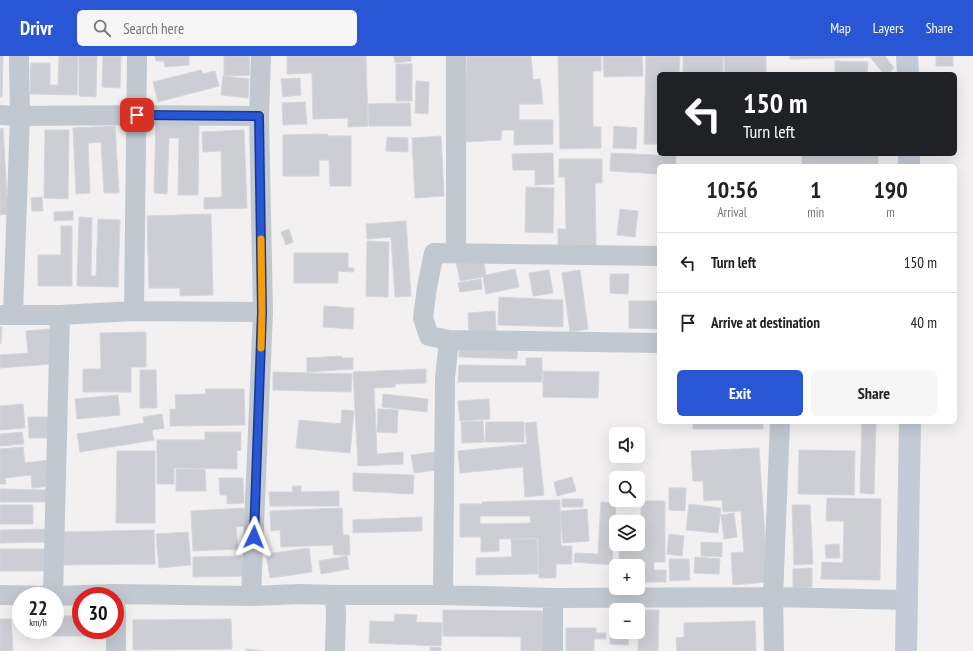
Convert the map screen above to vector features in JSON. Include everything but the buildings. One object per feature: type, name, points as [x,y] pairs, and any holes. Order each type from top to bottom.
[{"type":"street","points":[[19,56],[20,116],[7,315],[60,315],[134,311],[262,312]]},
{"type":"street","points":[[134,311],[137,56]]},
{"type":"street","points":[[251,596],[262,312],[259,116],[261,56]]},
{"type":"street","points":[[456,56],[456,253]]},
{"type":"street","points":[[907,56],[908,72]]},
{"type":"street","points":[[0,116],[259,116]]},
{"type":"street","points":[[657,256],[434,253],[427,287],[423,318],[429,336],[449,340],[657,343]]},
{"type":"street","points":[[53,587],[60,315]]},
{"type":"street","points":[[443,595],[445,378],[449,340]]},
{"type":"street","points":[[774,651],[773,597],[780,424]]},
{"type":"street","points":[[906,651],[910,424]]},
{"type":"street","points":[[124,597],[251,596],[295,594],[443,595],[553,598],[773,597],[907,600]]},
{"type":"street","points":[[0,595],[12,595]]},
{"type":"street","points":[[335,595],[335,651]]},
{"type":"street","points":[[552,651],[553,598]]},
{"type":"street","points":[[116,639],[116,651]]},
{"type":"slow traffic","points":[[261,239],[261,348]]},
{"type":"route","points":[[137,115],[259,116],[262,312],[254,537]]}]
